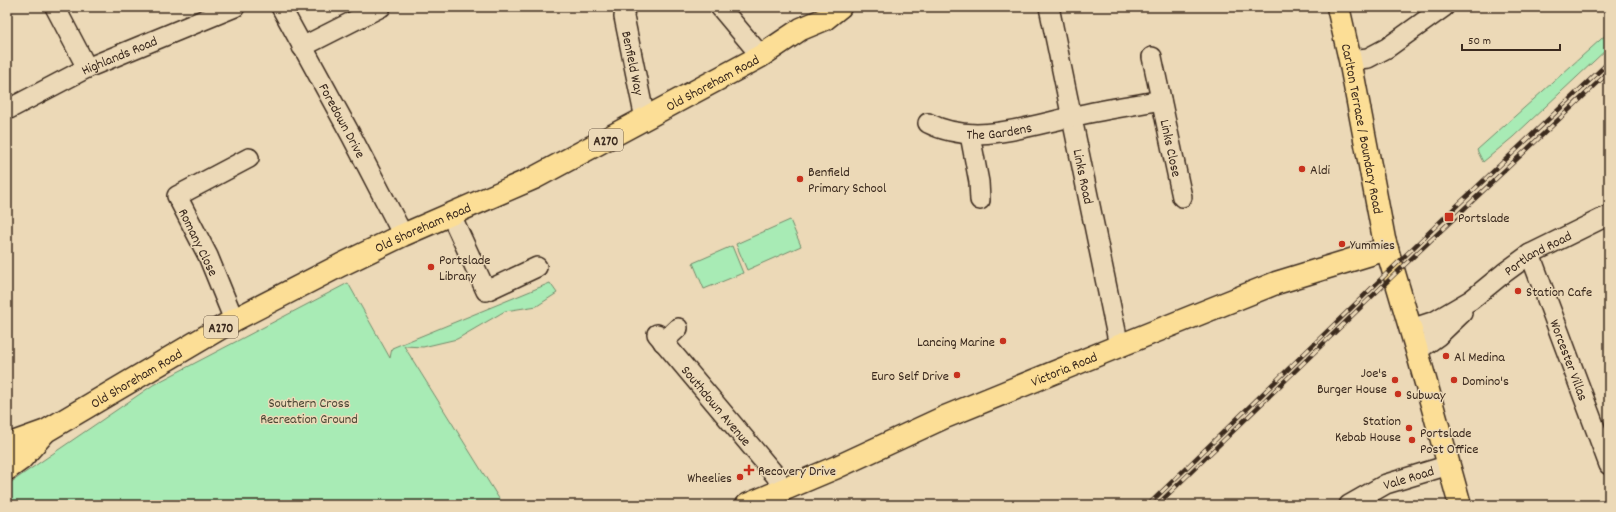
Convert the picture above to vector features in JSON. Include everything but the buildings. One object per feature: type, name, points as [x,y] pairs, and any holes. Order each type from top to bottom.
[{"type":"main road","name":"Old Shoreham Road","points":[[801,29],[814,7]]},
{"type":"main road","name":"Old Shoreham Road","points":[[7,445],[46,430],[234,320],[403,235],[534,178],[645,120],[761,56],[801,29],[825,19],[840,7]]},
{"type":"main road","name":"Carlton Terrace / Boundary Road","points":[[1338,7],[1350,60],[1375,197],[1387,250],[1417,350],[1460,505]]},
{"type":"main road","name":"Victoria Road","points":[[748,505],[945,417],[1276,283],[1387,250]]},
{"type":"main road","name":"Old Shoreham Road","points":[[7,469],[21,459],[46,430]]},
{"type":"street","points":[[55,7],[86,68]]},
{"type":"street","name":"Highlands Road","points":[[7,110],[86,68],[235,7]]},
{"type":"street","name":"Foredown Drive","points":[[281,7],[302,48],[352,137],[403,235]]},
{"type":"street","points":[[302,48],[381,7]]},
{"type":"street","name":"Benfield Way","points":[[625,7],[624,17],[645,120]]},
{"type":"street","points":[[720,7],[761,56]]},
{"type":"street","name":"Links Road","points":[[1049,7],[1119,346]]},
{"type":"street","points":[[1350,60],[1368,58],[1387,48],[1444,7]]},
{"type":"street","name":"Links Close","points":[[1152,57],[1182,197]]},
{"type":"street","name":"Links Close","points":[[1072,117],[1161,100]]},
{"type":"street","name":"The Gardens","points":[[928,123],[940,130],[970,135],[1037,126],[1072,117]]},
{"type":"street","points":[[970,135],[979,182],[980,200]]},
{"type":"street","name":"Romany Close","points":[[234,320],[208,256],[177,196],[249,158]]},
{"type":"street","points":[[451,215],[486,291],[537,268]]},
{"type":"street","name":"Portland Road","points":[[1411,330],[1435,321],[1471,300],[1530,254],[1609,215]]},
{"type":"street","name":"Worcester Villas","points":[[1530,254],[1609,465]]},
{"type":"street","name":"Portland Road","points":[[1417,350],[1438,336],[1460,317],[1471,300]]},
{"type":"street","name":"Southdown Avenue","points":[[678,328],[660,338],[776,476],[783,490]]},
{"type":"street","name":"Vale Road","points":[[1349,505],[1386,484],[1449,466]]},
{"type":"green space","points":[[1609,32],[1609,47],[1513,137],[1483,162],[1477,150]]},
{"type":"green space","points":[[790,220],[801,246],[747,270],[736,244]]},
{"type":"green space","points":[[732,246],[743,273],[704,289],[693,263]]},
{"type":"green space","name":"Southern Cross Recreation Ground","points":[[348,283],[390,358],[392,348],[550,283],[557,293],[537,306],[505,311],[457,339],[423,347],[404,346],[503,505],[7,505],[7,485],[153,385]]},
{"type":"railway","points":[[1148,505],[1445,217],[1609,62]]},
{"type":"railway","points":[[1157,505],[1395,274],[1609,72]]},
{"type":"place","name":"Aldi","points":[[1302,169]]},
{"type":"place","name":"Benfield Primary School","points":[[800,179]]},
{"type":"place","name":"Portslade","points":[[1449,217]]},
{"type":"place","name":"Yummies","points":[[1342,244]]},
{"type":"place","name":"Portslade Library","points":[[431,267]]},
{"type":"place","name":"Station Cafe","points":[[1518,291]]},
{"type":"place","name":"Lancing Marine","points":[[1003,341]]},
{"type":"place","name":"Al Medina","points":[[1446,356]]},
{"type":"place","name":"Euro Self Drive","points":[[957,375]]},
{"type":"place","name":"Joe's Burger House","points":[[1395,380]]},
{"type":"place","name":"Domino's","points":[[1454,380]]},
{"type":"place","name":"Subway","points":[[1398,394]]},
{"type":"place","name":"Station Kebab House","points":[[1409,428]]},
{"type":"place","name":"Portslade Post Office","points":[[1412,440]]},
{"type":"place","name":"Recovery Drive","points":[[749,470]]},
{"type":"place","name":"Wheelies","points":[[740,477]]}]
